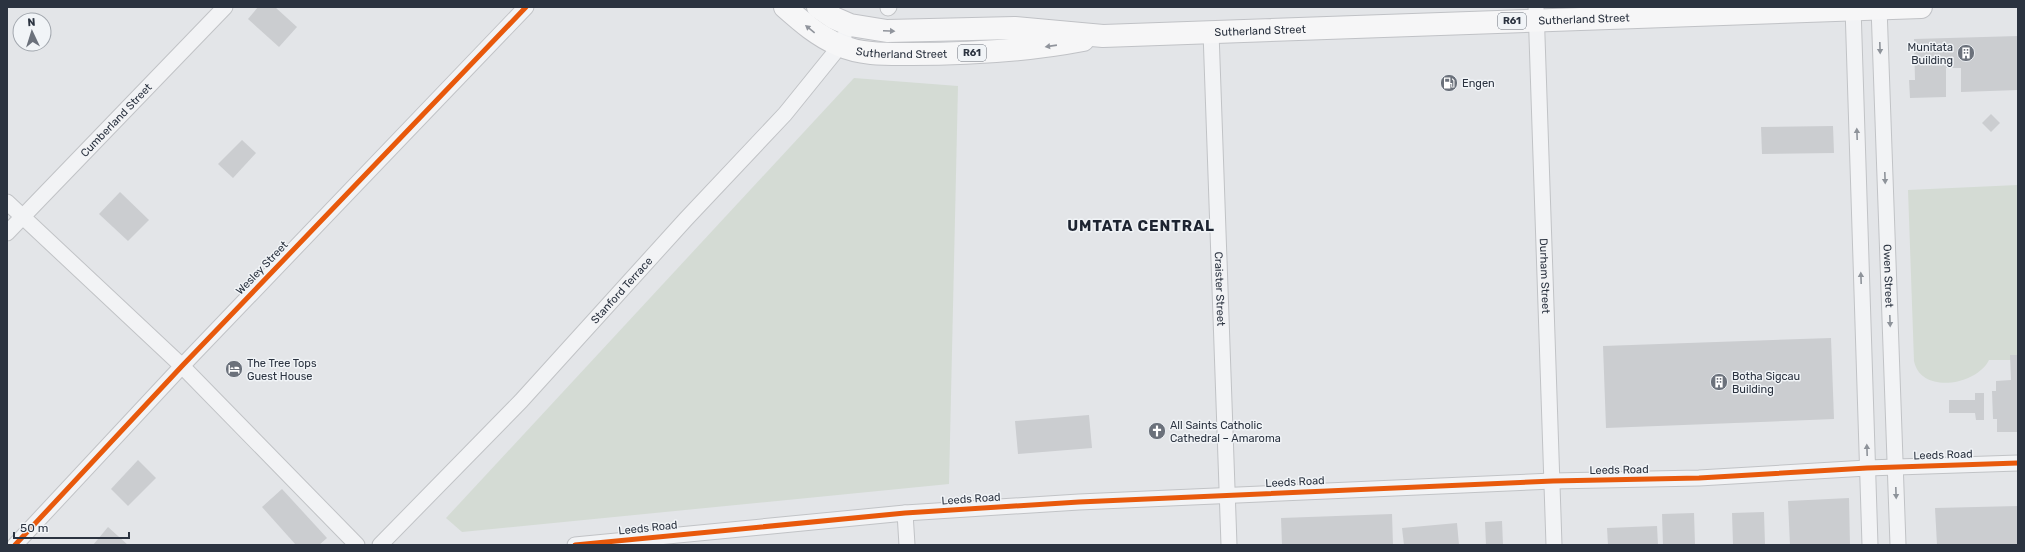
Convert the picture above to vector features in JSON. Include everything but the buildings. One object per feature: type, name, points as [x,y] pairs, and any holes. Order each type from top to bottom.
[{"type":"main road","name":"Sutherland Street","points":[[785,7],[814,32],[840,46],[854,50],[884,54],[971,54],[1053,46],[1103,36]]},
{"type":"main road","name":"Sutherland Street","points":[[818,7],[834,18],[850,25],[886,31],[1015,28],[1103,36],[1211,32],[1536,14],[1921,7]]},
{"type":"street","name":"Cumberland Street","points":[[7,233],[225,7]]},
{"type":"street","name":"Wesley Street","points":[[15,545],[182,366],[526,7]]},
{"type":"street","points":[[1853,8],[1870,545]]},
{"type":"street","name":"Owen Street","points":[[1879,8],[1898,545]]},
{"type":"street","name":"Durham Street","points":[[1536,14],[1554,545]]},
{"type":"street","name":"Stanford Terrace","points":[[380,545],[521,401],[686,219],[785,114],[840,46],[850,25]]},
{"type":"street","name":"Craister Street","points":[[1211,32],[1229,545]]},
{"type":"street","points":[[7,202],[182,366],[357,545]]},
{"type":"street","name":"Leeds Road","points":[[575,545],[905,513],[1079,502],[1553,481],[1699,478],[1867,468],[2018,463]]},
{"type":"street","points":[[905,513],[907,545]]},
{"type":"shaded area","points":[[854,78],[958,86],[949,484],[462,532],[446,518]]},
{"type":"shaded area","points":[[2018,185],[2018,355],[2010,360],[1989,360],[1983,369],[1962,380],[1950,383],[1927,379],[1919,372],[1914,361],[1908,190]]},
{"type":"cycle path","points":[[15,545],[182,366],[526,7]]},
{"type":"cycle path","points":[[575,545],[905,513],[1079,502],[1553,481],[1699,478],[1867,468],[2018,463]]},
{"type":"place","name":"Munitata Building","points":[[1966,53]]},
{"type":"place","name":"Engen","points":[[1449,83]]},
{"type":"place","name":"The Tree Tops Guest House","points":[[234,369]]},
{"type":"place","name":"Botha Sigcau Building","points":[[1719,382]]},
{"type":"place","name":"All Saints Catholic Cathedral – Amaroma","points":[[1157,431]]},
{"type":"district","name":"UMTATA CENTRAL","points":[[1141,226]]}]
